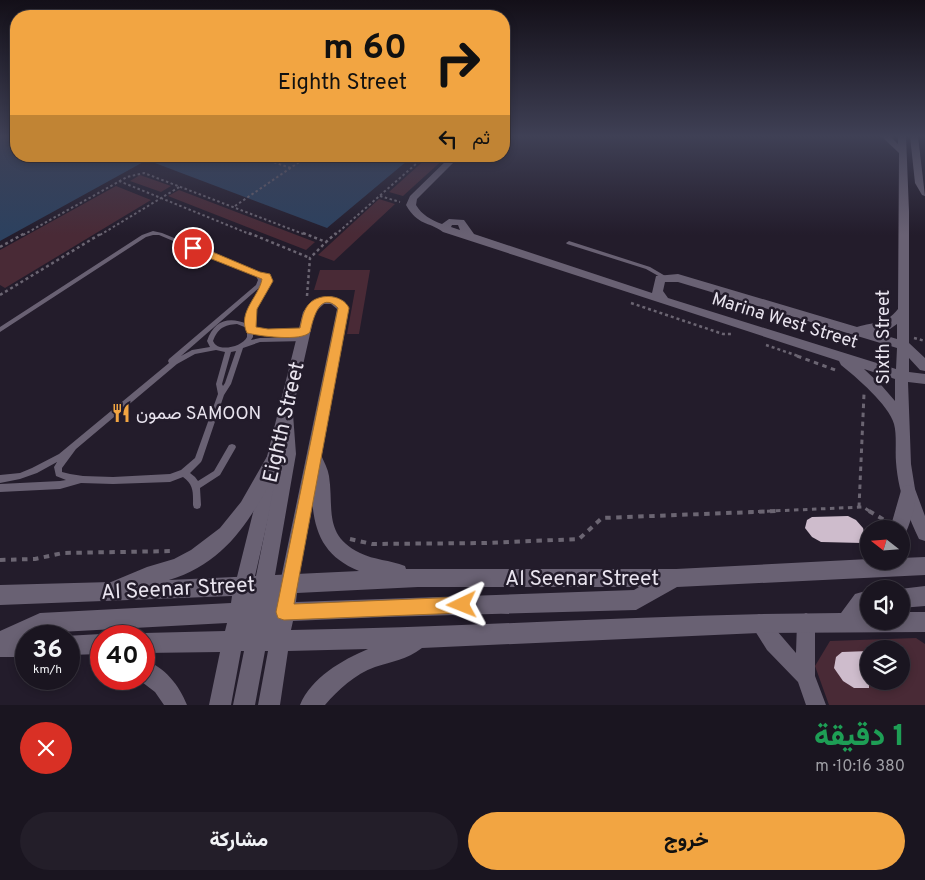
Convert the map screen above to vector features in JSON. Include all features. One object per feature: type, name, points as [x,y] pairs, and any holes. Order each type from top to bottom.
[{"type":"street","points":[[411,205],[413,198],[419,190],[442,169]]},
{"type":"street","name":"Sixth Street","points":[[903,169],[902,424],[908,493],[916,520],[925,533]]},
{"type":"street","points":[[918,169],[919,183],[925,193]]},
{"type":"street","name":"Marina West Street","points":[[411,205],[421,219],[447,230],[835,355],[903,376],[925,379]]},
{"type":"street","points":[[661,281],[657,292],[664,301]]},
{"type":"street","name":"Marina West Street","points":[[629,289],[645,289],[661,281],[688,281],[903,346]]},
{"type":"street","name":"Eighth Street","points":[[220,705],[233,640],[255,618],[244,585],[311,308],[319,302],[330,300],[339,302],[343,308],[315,460],[289,583],[269,705]]},
{"type":"street","points":[[856,331],[887,326],[895,321],[903,310]]},
{"type":"street","points":[[903,346],[925,366]]},
{"type":"street","points":[[835,355],[872,382],[883,394],[902,424]]},
{"type":"street","points":[[244,705],[255,618],[265,584],[288,454],[285,414]]},
{"type":"street","points":[[112,592],[141,578],[176,568],[206,552],[223,540],[251,502],[275,458]]},
{"type":"street","points":[[315,460],[322,471],[321,497],[324,521],[336,548],[343,555],[365,566],[418,578]]},
{"type":"street","points":[[901,520],[908,493]]},
{"type":"street","name":"Al Seenar Street","points":[[0,594],[112,592],[418,578],[676,578],[860,565]]},
{"type":"street","name":"Al Seenar Street","points":[[910,565],[925,566]]},
{"type":"street","points":[[0,641],[40,624],[255,618],[284,612],[384,607],[636,600],[676,578]]},
{"type":"street","points":[[155,643],[233,640],[289,583]]},
{"type":"street","points":[[910,597],[925,596]]},
{"type":"street","points":[[846,622],[860,604]]},
{"type":"street","points":[[255,618],[280,641],[419,638],[759,623],[925,622]]},
{"type":"street","points":[[806,622],[805,676],[816,705]]},
{"type":"street","points":[[759,623],[774,643],[805,676]]},
{"type":"street","points":[[310,705],[336,679],[355,666],[370,658],[396,652],[419,638]]},
{"type":"street","points":[[0,647],[15,646]]},
{"type":"street","points":[[155,679],[162,684],[176,705]]},
{"type":"lane","points":[[0,330],[144,236],[153,233],[160,234],[258,275],[265,275],[268,279],[252,309],[250,337],[242,345],[228,384],[221,394],[200,455],[194,465],[184,473],[170,478],[81,480],[60,485],[0,488]]},
{"type":"lane","points":[[569,243],[648,268],[661,281]]},
{"type":"lane","points":[[166,368],[174,358],[258,286],[261,280],[258,275]]},
{"type":"lane","points":[[190,344],[232,322],[242,322],[250,328],[268,333],[304,335]]},
{"type":"lane","points":[[214,348],[210,340],[216,329]]},
{"type":"lane","points":[[0,479],[20,476],[34,471],[62,456],[166,368],[189,354],[214,348],[228,350],[266,340],[304,335]]},
{"type":"lane","points":[[221,394],[219,384],[228,350]]},
{"type":"lane","points":[[73,447],[60,464],[58,471],[62,476],[81,480]]},
{"type":"lane","points":[[197,486],[217,474],[232,448]]},
{"type":"lane","points":[[184,473],[190,476],[197,486],[197,505]]},
{"type":"path","points":[[235,207],[290,169]]},
{"type":"path","points":[[311,308],[307,303],[310,258],[410,169]]},
{"type":"path","points":[[0,247],[119,181],[131,175],[144,173],[326,242]]},
{"type":"path","points":[[119,181],[310,258]]},
{"type":"path","points":[[0,295],[181,186]]},
{"type":"path","points":[[380,196],[411,205]]},
{"type":"path","points":[[631,303],[723,334],[733,334]]},
{"type":"path","points":[[760,343],[840,372]]},
{"type":"path","points":[[859,507],[864,390]]},
{"type":"path","points":[[336,548],[351,538],[372,544],[486,543],[579,539],[602,518],[863,507],[885,520]]},
{"type":"path","points":[[0,560],[35,559],[64,553],[175,551],[182,547]]},
{"type":"shaded area","points":[[415,169],[433,169],[403,196],[389,192]]},
{"type":"shaded area","points":[[140,175],[171,186],[161,192],[130,181]]},
{"type":"shaded area","points":[[116,186],[151,200],[5,288],[0,285],[0,250]]},
{"type":"shaded area","points":[[179,190],[315,242],[306,250],[168,196]]},
{"type":"shaded area","points":[[379,199],[395,204],[334,261],[318,255]]},
{"type":"shaded area","points":[[320,270],[370,270],[359,334],[347,334],[355,290],[314,290]]},
{"type":"shaded area","points":[[916,638],[925,644],[925,705],[829,705],[815,666],[830,641]]},
{"type":"water","points":[[0,169],[131,169],[0,241]]},
{"type":"water","points":[[171,169],[398,169],[327,228]]},
{"type":"building","points":[[848,516],[856,520],[860,525],[860,543],[821,542],[812,537],[805,528],[807,520],[812,517]]},
{"type":"building","points":[[860,651],[860,688],[854,688],[843,681],[834,668],[836,657],[842,652]]},
{"type":"place","name":"صمون SAMOON","points":[[121,413]]},
{"type":"route","points":[[193,248],[267,277],[268,281],[250,315],[251,330],[274,334],[304,332],[309,312],[315,304],[324,300],[335,300],[343,308],[284,612],[462,605]]}]
